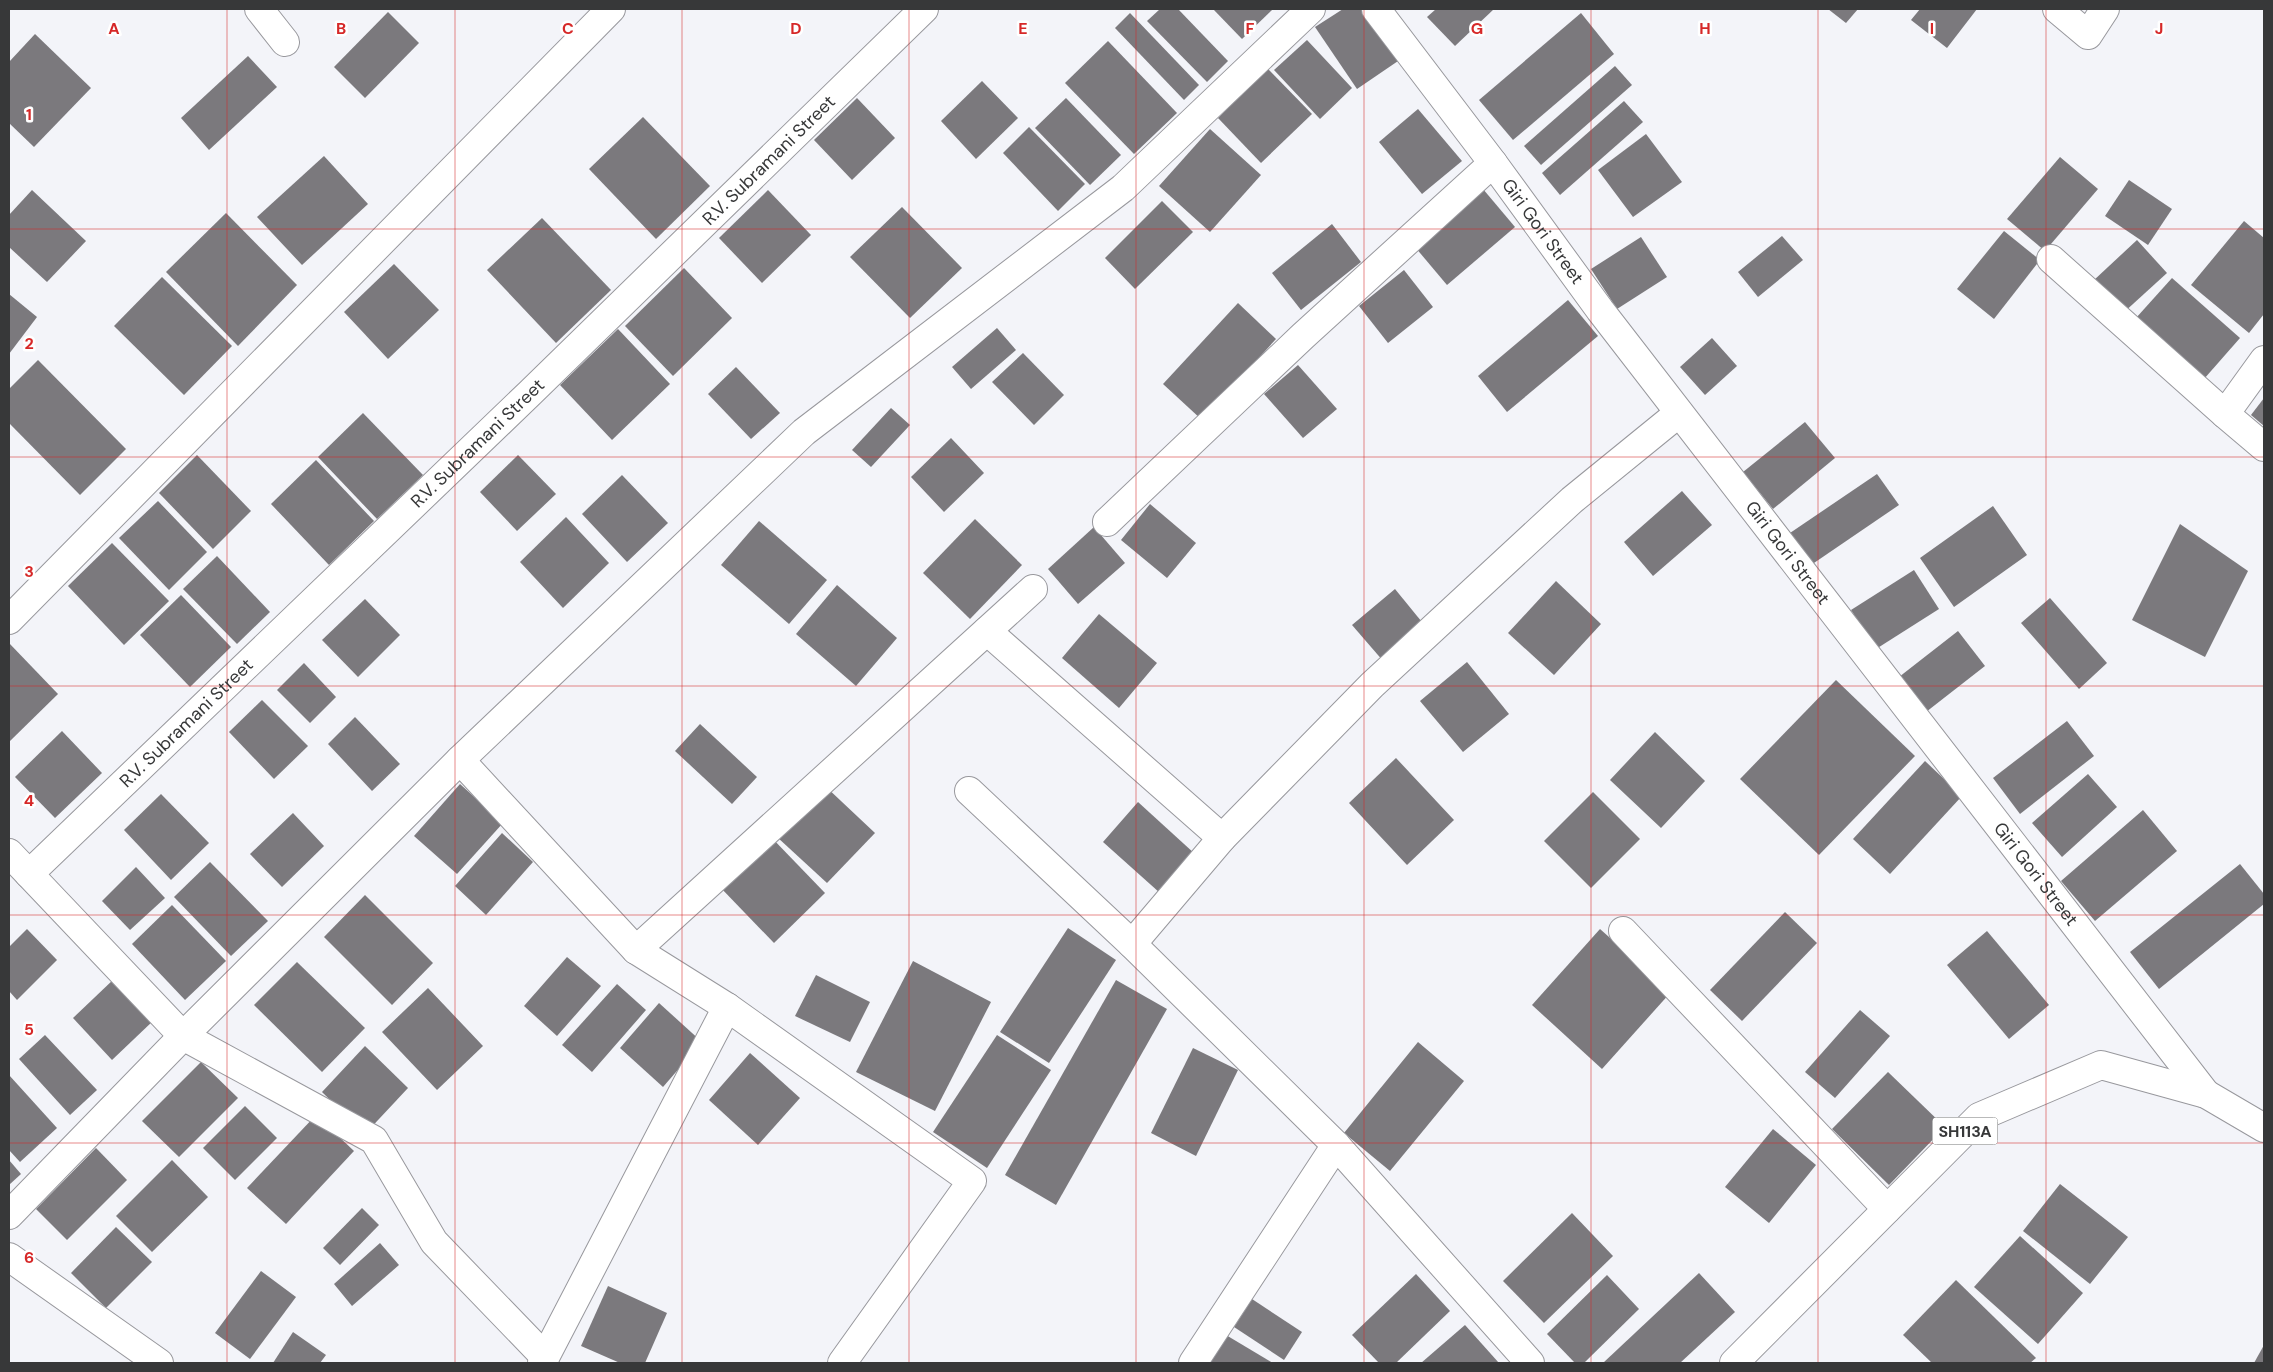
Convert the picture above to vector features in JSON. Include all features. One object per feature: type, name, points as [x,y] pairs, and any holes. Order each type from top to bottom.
[{"type":"street","points":[[259,9],[285,42]]},
{"type":"street","points":[[9,620],[611,9]]},
{"type":"street","name":"R.V. Subramani Street","points":[[29,874],[530,393],[924,9]]},
{"type":"street","points":[[9,1215],[183,1036],[460,760],[804,432],[1123,188],[1311,9]]},
{"type":"street","name":"Giri Gori Street","points":[[1376,9],[1493,163],[1600,310],[2206,1094]]},
{"type":"street","points":[[2057,9],[2088,35],[2105,9]]},
{"type":"street","points":[[1107,522],[1303,336],[1493,163]]},
{"type":"street","points":[[2051,259],[2225,414],[2264,446]]},
{"type":"street","points":[[2225,414],[2264,360]]},
{"type":"street","points":[[1132,944],[1222,838],[1372,685],[1572,500],[1679,413]]},
{"type":"street","points":[[636,950],[1033,589]]},
{"type":"street","points":[[987,631],[1222,838]]},
{"type":"street","points":[[460,760],[636,950],[727,1007],[972,1181],[842,1363]]},
{"type":"street","points":[[969,791],[1132,944],[1336,1145],[1530,1363]]},
{"type":"street","points":[[9,853],[183,1036],[374,1140],[434,1242],[543,1360],[727,1007]]},
{"type":"street","points":[[1623,931],[1887,1209]]},
{"type":"street","name":"SH113A","points":[[1734,1363],[1979,1118],[2101,1065],[2206,1094],[2264,1128]]},
{"type":"street","points":[[1193,1363],[1336,1145]]},
{"type":"street","points":[[9,1257],[159,1363]]},
{"type":"building","points":[[1160,9],[1178,9],[1228,61],[1207,82],[1147,21]]},
{"type":"building","points":[[1213,9],[1273,9],[1242,39]]},
{"type":"building","points":[[1343,9],[1367,9],[1401,59],[1357,89],[1315,27]]},
{"type":"building","points":[[1436,9],[1494,9],[1455,46],[1427,17]]},
{"type":"building","points":[[1828,9],[1858,9],[1846,23]]},
{"type":"building","points":[[1920,9],[1977,9],[1947,48],[1911,20]]},
{"type":"building","points":[[388,12],[419,43],[365,98],[334,67]]},
{"type":"building","points":[[1130,13],[1199,85],[1184,100],[1115,28]]},
{"type":"building","points":[[1581,13],[1614,54],[1513,140],[1479,100]]},
{"type":"building","points":[[35,34],[91,88],[34,147],[9,123],[9,62]]},
{"type":"building","points":[[1307,40],[1352,88],[1320,119],[1274,70]]},
{"type":"building","points":[[1108,41],[1177,113],[1134,154],[1065,83]]},
{"type":"building","points":[[248,56],[277,87],[209,150],[181,118]]},
{"type":"building","points":[[1615,66],[1632,85],[1541,165],[1524,146]]},
{"type":"building","points":[[1268,69],[1312,114],[1261,163],[1218,118]]},
{"type":"building","points":[[982,81],[1018,118],[976,159],[941,121]]},
{"type":"building","points":[[857,98],[895,138],[852,180],[814,140]]},
{"type":"building","points":[[1066,98],[1121,155],[1090,185],[1035,128]]},
{"type":"building","points":[[1624,101],[1643,122],[1560,195],[1542,173]]},
{"type":"building","points":[[1418,109],[1462,161],[1422,194],[1379,142]]},
{"type":"building","points":[[643,117],[710,186],[656,239],[589,169]]},
{"type":"building","points":[[1029,127],[1085,184],[1058,211],[1003,153]]},
{"type":"building","points":[[1210,129],[1261,175],[1210,232],[1159,186]]},
{"type":"building","points":[[1646,134],[1682,182],[1633,217],[1598,170]]},
{"type":"building","points":[[324,156],[368,204],[302,265],[257,217]]},
{"type":"building","points":[[2060,157],[2098,189],[2045,251],[2007,219]]},
{"type":"building","points":[[2129,180],[2172,209],[2148,245],[2105,216]]},
{"type":"building","points":[[1483,189],[1515,227],[1447,285],[1415,247]]},
{"type":"building","points":[[32,190],[86,241],[47,282],[9,247],[9,215]]},
{"type":"building","points":[[768,190],[811,235],[762,283],[719,238]]},
{"type":"building","points":[[1162,201],[1193,232],[1135,289],[1105,258]]},
{"type":"building","points":[[902,207],[962,268],[910,318],[850,257]]},
{"type":"building","points":[[226,213],[297,285],[238,346],[166,272]]},
{"type":"building","points":[[542,218],[611,290],[556,343],[487,270]]},
{"type":"building","points":[[2244,221],[2264,238],[2264,314],[2249,333],[2191,285]]},
{"type":"building","points":[[1332,224],[1361,262],[1301,310],[1272,273]]},
{"type":"building","points":[[2004,231],[2040,260],[1994,319],[1957,289]]},
{"type":"building","points":[[1782,236],[1803,260],[1758,297],[1738,272]]},
{"type":"building","points":[[1641,237],[1667,277],[1617,309],[1591,269]]},
{"type":"building","points":[[2137,240],[2167,273],[2122,314],[2093,281]]},
{"type":"building","points":[[394,264],[439,310],[388,359],[344,312]]},
{"type":"building","points":[[684,268],[732,318],[673,376],[625,326]]},
{"type":"building","points":[[1404,270],[1433,307],[1388,343],[1359,306]]},
{"type":"building","points":[[162,277],[232,346],[184,395],[114,326]]},
{"type":"building","points":[[2172,278],[2240,338],[2204,379],[2136,318]]},
{"type":"building","points":[[9,294],[37,317],[9,354]]},
{"type":"building","points":[[1568,300],[1598,336],[1507,412],[1478,376]]},
{"type":"building","points":[[1238,303],[1276,339],[1202,420],[1163,384]]},
{"type":"building","points":[[997,328],[1016,350],[971,389],[952,367]]},
{"type":"building","points":[[618,329],[670,384],[612,440],[560,385]]},
{"type":"building","points":[[1712,338],[1737,366],[1705,395],[1680,367]]},
{"type":"building","points":[[1023,353],[1064,395],[1034,425],[992,382]]},
{"type":"building","points":[[38,360],[126,449],[80,495],[9,423],[9,389]]},
{"type":"building","points":[[1298,365],[1337,409],[1303,438],[1264,394]]},
{"type":"building","points":[[736,367],[780,413],[751,439],[708,394]]},
{"type":"building","points":[[2264,398],[2264,426],[2251,415]]},
{"type":"building","points":[[891,408],[910,425],[871,467],[852,450]]},
{"type":"building","points":[[363,413],[423,475],[377,519],[318,457]]},
{"type":"building","points":[[1805,422],[1835,458],[1773,509],[1743,472]]},
{"type":"building","points":[[951,438],[984,473],[944,512],[911,477]]},
{"type":"building","points":[[197,455],[251,511],[213,549],[159,493]]},
{"type":"building","points":[[518,455],[556,494],[517,531],[480,492]]},
{"type":"building","points":[[316,460],[374,521],[329,565],[271,504]]},
{"type":"building","points":[[1877,474],[1899,505],[1811,565],[1790,533]]},
{"type":"building","points":[[622,475],[668,523],[627,562],[582,514]]},
{"type":"building","points":[[1682,491],[1712,525],[1653,576],[1624,542]]},
{"type":"building","points":[[158,501],[207,552],[169,590],[119,538]]},
{"type":"building","points":[[1150,504],[1196,543],[1167,578],[1121,540]]},
{"type":"building","points":[[1993,506],[2027,555],[1954,607],[1920,558]]},
{"type":"building","points":[[566,517],[609,563],[563,608],[520,562]]},
{"type":"building","points":[[975,519],[1022,565],[970,619],[923,573]]},
{"type":"building","points":[[759,521],[827,580],[789,624],[721,565]]},
{"type":"building","points":[[2180,524],[2248,571],[2205,657],[2132,620]]},
{"type":"building","points":[[1094,527],[1125,563],[1078,604],[1048,569]]},
{"type":"building","points":[[112,543],[169,601],[124,645],[68,586]]},
{"type":"building","points":[[217,556],[270,612],[237,644],[183,589]]},
{"type":"building","points":[[1914,570],[1939,609],[1876,649],[1851,610]]},
{"type":"building","points":[[1556,581],[1601,624],[1554,675],[1508,633]]},
{"type":"building","points":[[837,585],[897,638],[856,686],[796,634]]},
{"type":"building","points":[[1395,589],[1426,627],[1384,662],[1352,625]]},
{"type":"building","points":[[181,595],[231,647],[190,687],[140,635]]},
{"type":"building","points":[[2050,598],[2107,663],[2079,689],[2021,623]]},
{"type":"building","points":[[365,599],[400,635],[358,677],[322,640]]},
{"type":"building","points":[[1099,614],[1157,663],[1119,708],[1062,658]]},
{"type":"building","points":[[1958,631],[1985,666],[1926,712],[1899,677]]},
{"type":"building","points":[[9,643],[58,694],[9,742]]},
{"type":"building","points":[[1467,662],[1509,714],[1463,752],[1420,701]]},
{"type":"building","points":[[304,663],[336,697],[310,723],[277,690]]},
{"type":"building","points":[[1836,680],[1915,756],[1819,855],[1740,779]]},
{"type":"building","points":[[262,700],[308,746],[274,779],[229,732]]},
{"type":"building","points":[[355,717],[400,764],[372,791],[328,744]]},
{"type":"building","points":[[2067,721],[2094,756],[2020,814],[1993,778]]},
{"type":"building","points":[[700,724],[757,777],[732,804],[675,751]]},
{"type":"building","points":[[62,731],[102,773],[55,818],[15,777]]},
{"type":"building","points":[[1655,732],[1705,781],[1661,828],[1610,780]]},
{"type":"building","points":[[1396,758],[1454,820],[1407,865],[1349,803]]},
{"type":"building","points":[[1925,761],[1962,796],[1890,874],[1853,839]]},
{"type":"building","points":[[2088,774],[2117,807],[2062,857],[2032,823]]},
{"type":"building","points":[[460,784],[503,823],[457,874],[414,836]]},
{"type":"building","points":[[824,785],[875,833],[827,883],[777,837]]},
{"type":"building","points":[[1593,792],[1640,839],[1591,888],[1544,841]]},
{"type":"building","points":[[161,794],[209,843],[171,880],[124,830]]},
{"type":"building","points":[[1138,802],[1195,854],[1160,893],[1103,842]]},
{"type":"building","points":[[2143,810],[2177,851],[2095,921],[2061,881]]},
{"type":"building","points":[[293,813],[324,846],[282,887],[250,854]]},
{"type":"building","points":[[502,833],[533,862],[486,915],[455,886]]},
{"type":"building","points":[[770,836],[825,893],[774,943],[719,886]]},
{"type":"building","points":[[210,862],[268,921],[231,956],[174,897]]},
{"type":"building","points":[[2240,864],[2264,894],[2264,904],[2159,989],[2130,952]]},
{"type":"building","points":[[136,867],[165,898],[130,930],[102,901]]},
{"type":"building","points":[[365,895],[433,963],[392,1005],[324,937]]},
{"type":"building","points":[[172,905],[226,961],[185,1000],[132,944]]},
{"type":"building","points":[[1785,912],[1817,943],[1742,1021],[1710,990]]},
{"type":"building","points":[[1068,928],[1116,960],[1049,1063],[1000,1032]]},
{"type":"building","points":[[27,929],[57,960],[17,1000],[9,991],[9,947]]},
{"type":"building","points":[[1600,929],[1671,992],[1602,1069],[1532,1005]]},
{"type":"building","points":[[1987,931],[2049,1005],[2009,1039],[1947,965]]},
{"type":"building","points":[[567,957],[601,986],[557,1036],[524,1006]]},
{"type":"building","points":[[913,961],[991,1002],[935,1111],[856,1072]]},
{"type":"building","points":[[297,962],[365,1028],[322,1072],[254,1005]]},
{"type":"building","points":[[816,975],[870,1002],[850,1042],[795,1016]]},
{"type":"building","points":[[115,978],[154,1020],[112,1060],[73,1018]]},
{"type":"building","points":[[1116,980],[1167,1009],[1056,1205],[1005,1175]]},
{"type":"building","points":[[617,984],[646,1010],[592,1072],[562,1045]]},
{"type":"building","points":[[428,988],[483,1046],[437,1090],[382,1032]]},
{"type":"building","points":[[659,1003],[702,1042],[663,1087],[620,1048]]},
{"type":"building","points":[[1860,1010],[1890,1036],[1835,1098],[1805,1072]]},
{"type":"building","points":[[45,1035],[97,1090],[70,1115],[19,1059]]},
{"type":"building","points":[[997,1035],[1051,1070],[987,1168],[933,1132]]},
{"type":"building","points":[[1418,1042],[1464,1081],[1390,1171],[1344,1133]]},
{"type":"building","points":[[365,1046],[408,1088],[365,1134],[322,1092]]},
{"type":"building","points":[[1193,1048],[1238,1070],[1196,1156],[1151,1133]]},
{"type":"building","points":[[750,1053],[800,1098],[758,1145],[709,1100]]},
{"type":"building","points":[[201,1062],[238,1098],[179,1157],[142,1121]]},
{"type":"building","points":[[1888,1072],[1945,1127],[1889,1185],[1832,1129]]},
{"type":"building","points":[[9,1075],[57,1128],[20,1162],[9,1150]]},
{"type":"building","points":[[245,1106],[277,1138],[235,1180],[203,1148]]},
{"type":"building","points":[[316,1115],[354,1151],[286,1224],[247,1188]]},
{"type":"building","points":[[1773,1129],[1816,1165],[1769,1223],[1725,1187]]},
{"type":"building","points":[[96,1148],[127,1180],[67,1240],[36,1209]]},
{"type":"building","points":[[9,1160],[21,1174],[9,1185]]},
{"type":"building","points":[[172,1160],[208,1197],[152,1252],[116,1216]]},
{"type":"building","points":[[2060,1184],[2128,1237],[2090,1284],[2023,1231]]},
{"type":"building","points":[[362,1208],[379,1225],[340,1265],[323,1248]]},
{"type":"building","points":[[1572,1213],[1613,1256],[1544,1323],[1503,1281]]},
{"type":"building","points":[[116,1227],[152,1262],[106,1308],[71,1273]]},
{"type":"building","points":[[2020,1236],[2083,1293],[2038,1344],[1974,1287]]},
{"type":"building","points":[[380,1243],[399,1265],[352,1306],[334,1284]]},
{"type":"building","points":[[261,1271],[296,1297],[250,1359],[215,1333]]},
{"type":"building","points":[[1699,1273],[1735,1312],[1680,1363],[1603,1363]]},
{"type":"building","points":[[1416,1274],[1450,1311],[1396,1363],[1379,1363],[1352,1335]]},
{"type":"building","points":[[1607,1275],[1639,1309],[1584,1363],[1575,1363],[1547,1334]]},
{"type":"building","points":[[1956,1280],[2036,1358],[2030,1363],[1932,1363],[1903,1335]]},
{"type":"building","points":[[608,1286],[667,1313],[645,1363],[620,1363],[581,1346]]},
{"type":"building","points":[[1252,1299],[1302,1332],[1284,1360],[1234,1327]]},
{"type":"building","points":[[1465,1325],[1499,1363],[1421,1363]]},
{"type":"building","points":[[293,1332],[326,1355],[320,1363],[273,1363]]},
{"type":"building","points":[[1226,1335],[1273,1363],[1209,1363]]},
{"type":"building","points":[[2264,1345],[2264,1363],[2254,1363]]}]
